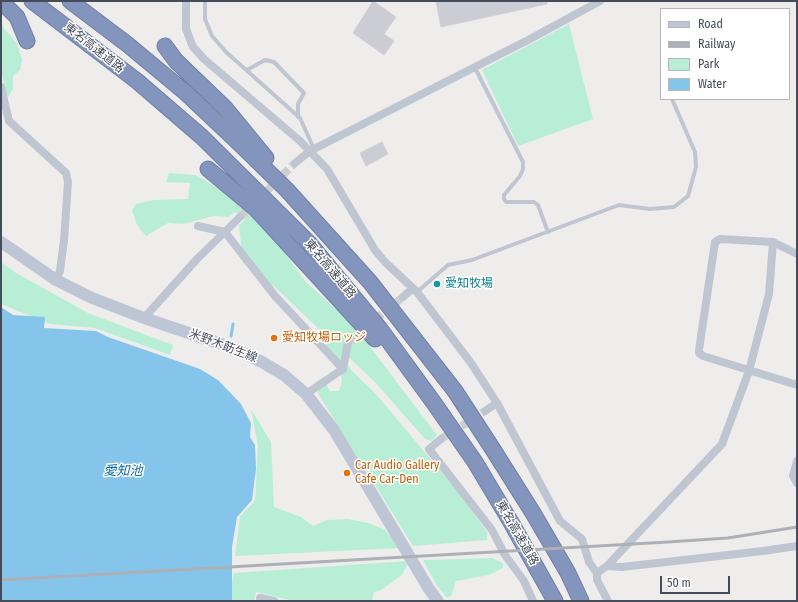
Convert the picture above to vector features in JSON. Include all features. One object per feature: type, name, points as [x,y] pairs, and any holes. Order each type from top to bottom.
[{"type":"highway","points":[[1,1],[17,17],[27,40]]},
{"type":"highway","name":"東名高速道路","points":[[32,1],[137,81],[202,137],[309,243],[380,330],[434,403],[474,462],[512,524],[555,601]]},
{"type":"highway","name":"東名高速道路","points":[[70,1],[127,44],[186,93],[287,190],[342,250],[397,314],[455,391],[534,513],[568,573],[581,601]]},
{"type":"highway","points":[[165,46],[176,60],[225,108],[342,250]]},
{"type":"highway","points":[[208,169],[256,209],[434,403]]},
{"type":"main road","name":"米野木莇生線","points":[[1,242],[56,280],[92,298],[144,318],[230,347],[262,362],[284,375],[306,394],[334,430],[429,589],[438,601]]},
{"type":"street","points":[[186,1],[186,29],[194,47],[204,59],[312,150],[327,169],[376,250],[385,262],[415,290],[471,363],[497,403],[560,521],[582,538],[589,562],[597,574],[597,580],[608,601]]},
{"type":"street","points":[[295,163],[312,150],[475,68],[600,1]]},
{"type":"street","points":[[1,87],[9,121],[66,173],[68,182],[64,240],[60,271],[56,280]]},
{"type":"street","points":[[144,318],[197,259],[240,216]]},
{"type":"street","points":[[198,226],[225,232],[275,296],[343,369]]},
{"type":"street","points":[[797,254],[773,242],[720,239],[714,244],[699,352],[703,356],[797,385]]},
{"type":"street","points":[[597,574],[607,566],[722,444],[749,371],[769,294],[773,242]]},
{"type":"street","points":[[403,297],[415,290]]},
{"type":"street","points":[[306,394],[343,369],[348,342]]},
{"type":"street","points":[[485,411],[497,403]]},
{"type":"street","points":[[441,439],[429,449],[492,530],[504,555],[524,581],[533,601]]},
{"type":"street","points":[[797,461],[793,476],[797,482]]},
{"type":"street","points":[[607,566],[622,567],[763,552],[797,546]]},
{"type":"street","points":[[260,598],[274,601]]},
{"type":"lane","points":[[204,1],[205,19],[212,36],[226,52],[298,116]]},
{"type":"lane","points":[[247,70],[265,60],[274,62],[304,93],[298,104],[298,116],[312,150]]},
{"type":"lane","points":[[475,68],[523,162],[523,169],[520,176],[504,194],[504,199],[506,202],[534,202],[538,205],[548,232]]},
{"type":"lane","points":[[415,290],[448,265],[472,260],[619,205],[663,210],[674,207],[688,196],[696,167],[695,152],[672,100]]},
{"type":"green space","points":[[1,18],[3,27],[17,44],[22,59],[20,70],[13,76],[13,89],[7,98],[1,69]]},
{"type":"green space","points":[[569,24],[593,119],[518,146],[482,70]]},
{"type":"green space","points":[[169,173],[196,175],[226,193],[262,226],[280,246],[305,281],[344,317],[368,344],[437,435],[432,441],[425,439],[374,381],[342,351],[343,358],[352,371],[376,394],[463,498],[487,532],[487,540],[413,546],[319,395],[315,383],[323,377],[330,391],[339,391],[342,381],[338,359],[327,347],[323,333],[277,289],[243,263],[239,226],[245,219],[235,212],[229,217],[214,216],[183,224],[168,223],[146,236],[137,225],[132,210],[136,204],[154,200],[188,199],[190,183],[166,182]]},
{"type":"green space","points":[[1,262],[16,273],[88,313],[173,345],[170,355],[95,328],[50,324],[1,304]]},
{"type":"green space","points":[[251,409],[271,442],[274,507],[301,517],[313,526],[327,520],[348,519],[368,523],[384,529],[401,548],[235,556],[240,516],[255,501],[258,446]]},
{"type":"green space","points":[[492,558],[503,563],[503,568],[489,575],[456,581],[451,596],[447,598],[436,584],[423,560]]},
{"type":"green space","points":[[407,561],[407,565],[402,575],[381,590],[374,592],[372,601],[294,601],[256,592],[254,601],[228,601],[234,573]]},
{"type":"water","name":"愛知池","points":[[1,307],[13,315],[45,317],[44,328],[96,331],[108,337],[200,369],[218,380],[241,404],[251,423],[250,437],[255,445],[256,469],[252,500],[237,517],[232,547],[232,601],[1,601]]},
{"type":"building","points":[[373,1],[396,17],[384,34],[394,41],[384,55],[353,33]]},
{"type":"building","points":[[436,1],[547,1],[547,4],[441,27]]},
{"type":"building","points":[[382,142],[388,154],[366,166],[360,153]]},
{"type":"waterway","points":[[231,336],[233,324]]},
{"type":"tunnel","points":[[240,217],[295,163]]},
{"type":"tunnel","points":[[348,342],[403,297]]},
{"type":"tunnel","points":[[441,439],[485,411]]},
{"type":"railway","points":[[1,580],[668,542],[728,538],[797,527]]},
{"type":"place","name":"愛知牧場","points":[[437,284]]},
{"type":"place","name":"愛知牧場ロッジ","points":[[274,338]]},
{"type":"place","name":"Car Audio Gallery Cafe Car-Den","points":[[347,473]]}]
